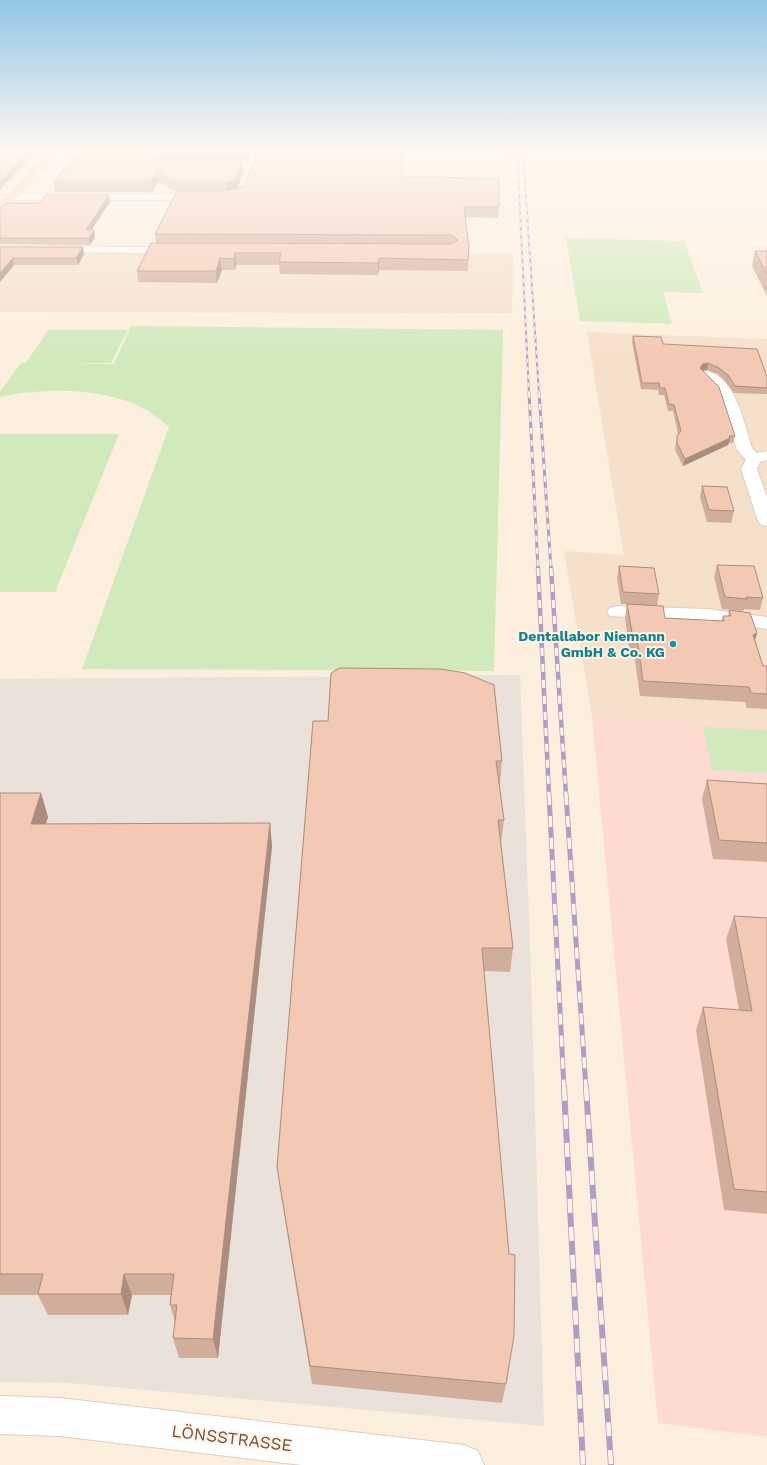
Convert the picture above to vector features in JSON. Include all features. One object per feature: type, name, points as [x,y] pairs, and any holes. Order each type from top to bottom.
[{"type":"street","points":[[0,249],[190,250]]},
{"type":"street","points":[[707,375],[726,391],[745,450],[760,457],[749,469],[767,520]]},
{"type":"street","points":[[617,612],[707,615],[767,624]]},
{"type":"street","name":"LÖNSSTRASSE","points":[[0,1415],[60,1417],[464,1465]]},
{"type":"shaded area","points":[[0,251],[513,254],[512,313],[0,312]]},
{"type":"shaded area","points":[[587,332],[767,339],[767,727],[592,716],[564,551],[624,555]]},
{"type":"shaded area","points":[[520,675],[531,974],[544,1426],[69,1383],[0,1382],[0,679]]},
{"type":"shaded area","points":[[592,716],[767,727],[767,1437],[658,1423]]},
{"type":"green space","points":[[566,238],[684,241],[703,293],[663,292],[672,324],[580,321]]},
{"type":"green space","points":[[131,326],[503,330],[494,671],[82,669],[169,427],[145,409],[125,400],[108,396],[72,391],[53,391],[0,397],[0,392],[21,363],[26,363],[48,330],[128,330],[111,363],[70,364],[114,364]]},
{"type":"green space","points":[[0,434],[119,434],[55,592],[0,592]]},
{"type":"green space","points":[[703,727],[767,730],[767,773],[712,770]]},
{"type":"building","points":[[0,219],[93,219],[86,230],[94,230],[89,238],[0,238]]},
{"type":"building","points":[[162,219],[466,219],[469,247],[468,260],[379,258],[378,263],[279,262],[281,253],[235,253],[234,259],[220,258],[216,271],[137,271],[151,243],[451,244],[458,240],[451,235],[155,234]]},
{"type":"building","points":[[0,247],[83,247],[76,258],[13,258],[0,273]]},
{"type":"building","points":[[755,251],[767,251],[767,274]]},
{"type":"building","points":[[633,336],[661,337],[663,344],[757,349],[767,377],[767,388],[735,386],[728,375],[719,368],[708,363],[703,364],[700,368],[719,387],[735,436],[729,436],[730,438],[685,459],[677,443],[677,436],[681,431],[674,405],[669,404],[665,388],[660,388],[659,383],[642,383]]},
{"type":"building","points":[[702,486],[727,487],[734,511],[709,510]]},
{"type":"building","points":[[717,565],[754,566],[763,598],[746,597],[747,599],[725,597]]},
{"type":"building","points":[[619,566],[654,568],[659,594],[623,592]]},
{"type":"building","points":[[627,604],[663,606],[665,618],[724,621],[723,616],[731,616],[729,610],[750,613],[757,633],[753,635],[763,666],[767,666],[767,694],[751,693],[749,687],[643,681],[637,638],[633,638]]},
{"type":"building","points":[[340,668],[441,669],[465,673],[494,685],[502,761],[496,761],[504,820],[498,820],[513,948],[482,948],[509,1254],[515,1255],[514,1336],[506,1384],[310,1366],[277,1167],[313,721],[328,721],[331,673]]},
{"type":"building","points":[[707,780],[767,784],[767,843],[719,840]]},
{"type":"building","points":[[0,793],[41,793],[31,824],[270,823],[213,1339],[173,1338],[177,1305],[170,1305],[174,1274],[124,1274],[121,1294],[38,1294],[43,1274],[0,1274]]},
{"type":"building","points":[[734,916],[767,918],[767,1192],[734,1189],[703,1007],[752,1011]]},
{"type":"railway","points":[[520,219],[529,393]]},
{"type":"railway","points":[[528,219],[539,393]]},
{"type":"railway","points":[[529,392],[538,569]]},
{"type":"railway","points":[[539,392],[551,569]]},
{"type":"railway","points":[[538,568],[549,795]]},
{"type":"railway","points":[[551,568],[566,795]]},
{"type":"railway","points":[[549,794],[564,1088]]},
{"type":"railway","points":[[566,794],[586,1088]]},
{"type":"railway","points":[[564,1087],[583,1465]]},
{"type":"railway","points":[[586,1087],[611,1465]]},
{"type":"place","name":"Dentallabor Niemann GmbH & Co. KG","points":[[673,644]]}]
